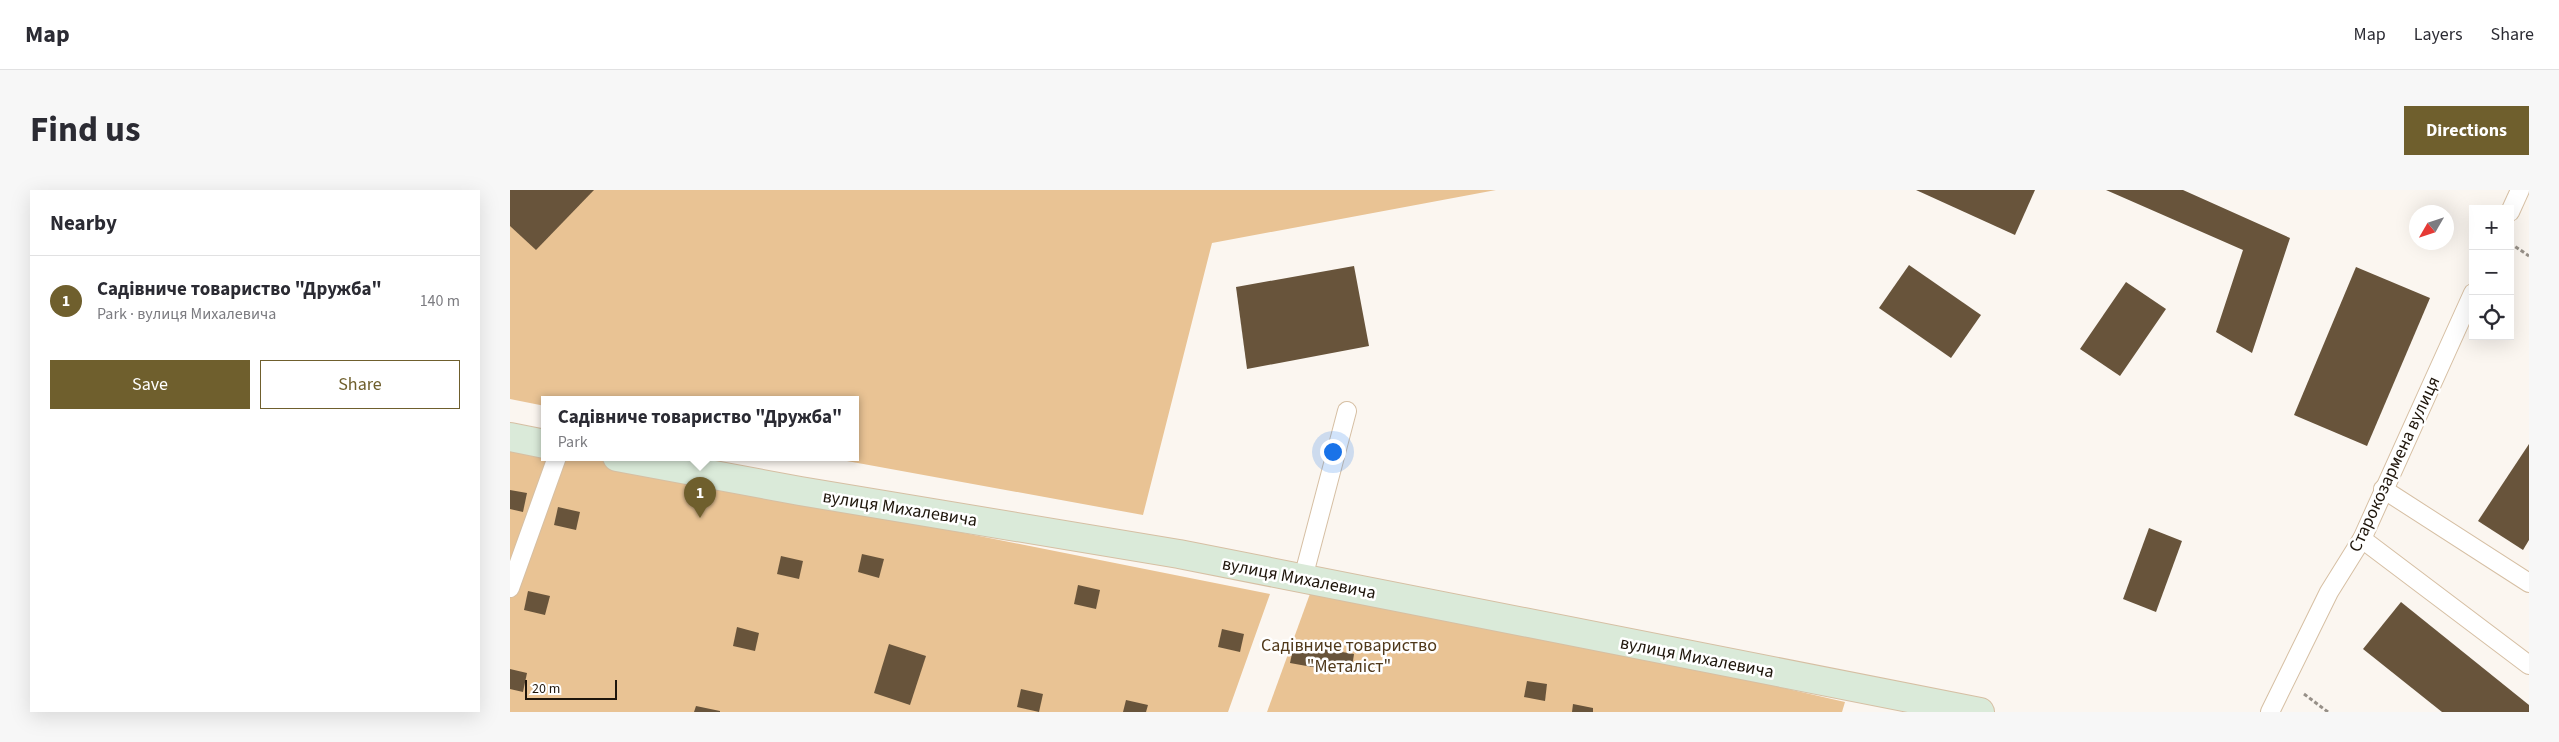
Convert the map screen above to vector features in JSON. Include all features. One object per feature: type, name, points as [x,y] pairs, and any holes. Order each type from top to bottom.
[{"type":"street","points":[[510,437],[541,443]]},
{"type":"street","name":"вулиця Михалевича","points":[[638,461],[809,493],[1178,554],[1980,712]]},
{"type":"lane","points":[[2513,205],[2520,190]]},
{"type":"lane","name":"Старокозармена вулиця","points":[[2270,712],[2329,592],[2362,539],[2472,295]]},
{"type":"lane","points":[[1303,578],[1347,411]]},
{"type":"lane","points":[[510,588],[556,461]]},
{"type":"lane","points":[[2383,489],[2529,583]]},
{"type":"lane","points":[[2362,539],[2529,664]]},
{"type":"path","points":[[2514,246],[2529,256]]},
{"type":"green space","points":[[510,190],[1496,190],[1212,243],[1143,515],[847,461],[859,461],[859,396],[541,396],[541,405],[510,399]]},
{"type":"green space","points":[[510,442],[541,455],[541,461],[603,461],[1270,594],[1228,712],[510,712]]},
{"type":"green space","name":"Садівниче товариство \"Металіст\"","points":[[1311,591],[1478,619],[1845,702],[1842,712],[1267,712]]},
{"type":"building","points":[[510,190],[594,190],[536,250],[510,226]]},
{"type":"building","points":[[1916,190],[2035,190],[2015,235]]},
{"type":"building","points":[[2106,190],[2183,190],[2290,238],[2252,353],[2216,332],[2243,250]]},
{"type":"building","points":[[1909,265],[1981,315],[1951,358],[1879,308]]},
{"type":"building","points":[[1354,266],[1369,346],[1247,369],[1236,287]]},
{"type":"building","points":[[2356,267],[2430,298],[2367,446],[2294,415]]},
{"type":"building","points":[[2126,282],[2166,309],[2120,376],[2080,349]]},
{"type":"building","points":[[2529,444],[2529,540],[2523,550],[2478,521]]},
{"type":"building","points":[[510,490],[527,493],[523,512],[510,509]]},
{"type":"building","points":[[558,507],[580,512],[576,530],[554,525]]},
{"type":"building","points":[[2149,528],[2182,541],[2156,612],[2123,599]]},
{"type":"building","points":[[862,554],[884,559],[879,578],[858,572]]},
{"type":"building","points":[[781,556],[803,561],[799,579],[777,574]]},
{"type":"building","points":[[1078,585],[1100,590],[1096,609],[1074,604]]},
{"type":"building","points":[[528,591],[550,596],[545,615],[524,610]]},
{"type":"building","points":[[2401,602],[2529,705],[2529,712],[2442,712],[2363,649]]},
{"type":"building","points":[[737,627],[759,633],[755,651],[733,646]]},
{"type":"building","points":[[1222,629],[1244,634],[1240,652],[1218,647]]},
{"type":"building","points":[[889,644],[926,656],[910,705],[874,693]]},
{"type":"building","points":[[1294,644],[1354,654],[1351,674],[1290,663]]},
{"type":"building","points":[[510,669],[527,673],[523,692],[510,689]]},
{"type":"building","points":[[1527,681],[1547,684],[1545,701],[1524,697]]},
{"type":"building","points":[[1021,689],[1043,694],[1039,712],[1017,707]]},
{"type":"building","points":[[1126,700],[1148,705],[1146,712],[1123,712]]},
{"type":"building","points":[[1573,704],[1593,708],[1593,712],[1572,712]]},
{"type":"building","points":[[696,706],[720,711],[720,712],[694,712]]},
{"type":"place","name":"Садівниче товариство \"Дружба\"","points":[[700,518]]}]
